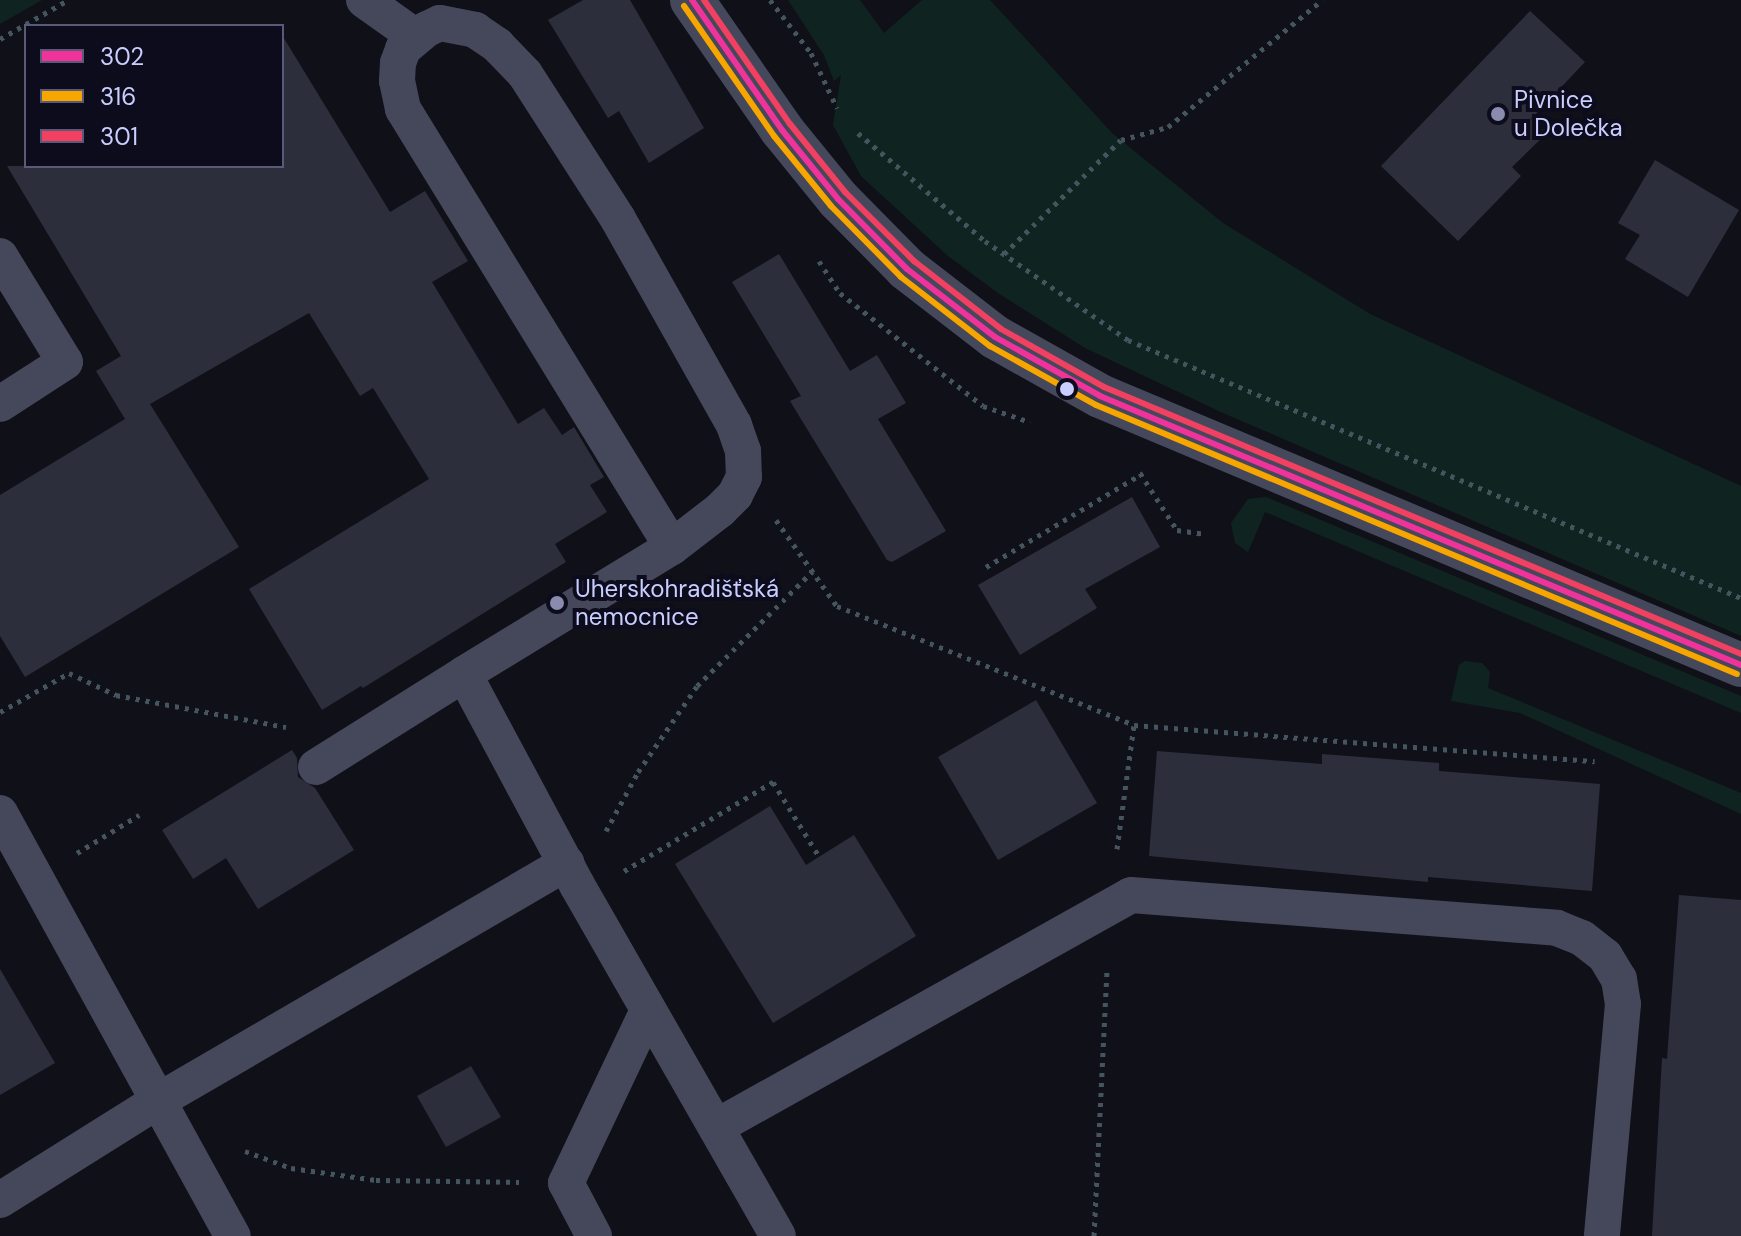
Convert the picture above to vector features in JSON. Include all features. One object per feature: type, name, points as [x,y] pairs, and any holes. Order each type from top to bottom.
[{"type":"street","points":[[692,0],[782,130],[838,199],[907,269],[995,337],[1046,368],[1198,438],[1741,665]]},
{"type":"lane","points":[[364,0],[416,37]]},
{"type":"lane","points":[[316,767],[672,547],[720,510],[735,495],[744,477],[743,451],[734,425],[618,219],[525,74],[497,45],[475,30],[440,23],[403,49],[397,81],[403,109],[672,547]]},
{"type":"lane","points":[[0,256],[65,362],[0,404]]},
{"type":"lane","points":[[464,674],[648,1010],[778,1236]]},
{"type":"lane","points":[[0,813],[156,1102],[233,1236]]},
{"type":"lane","points":[[0,1200],[156,1102],[576,881]]},
{"type":"lane","points":[[716,1127],[1131,895],[1557,928],[1582,938],[1605,956],[1619,979],[1623,1004],[1602,1236]]},
{"type":"lane","points":[[594,1236],[566,1183],[648,1010]]},
{"type":"path","points":[[26,24],[68,0]]},
{"type":"path","points":[[770,0],[811,53],[843,121]]},
{"type":"path","points":[[1004,254],[1121,140],[1168,127],[1322,0]]},
{"type":"path","points":[[0,39],[24,25]]},
{"type":"path","points":[[855,131],[1004,254],[1128,340],[1741,598]]},
{"type":"path","points":[[986,567],[1198,438]]},
{"type":"path","points":[[1130,467],[1141,474],[1177,530],[1204,534]]},
{"type":"path","points":[[744,477],[837,606],[1134,725],[1595,761]]},
{"type":"path","points":[[576,881],[638,772],[697,686],[813,571]]},
{"type":"path","points":[[0,712],[69,673],[116,695],[357,741]]},
{"type":"path","points":[[1094,1236],[1109,907],[1134,725]]},
{"type":"path","points":[[576,881],[773,782],[818,855]]},
{"type":"path","points":[[35,879],[139,815]]},
{"type":"path","points":[[235,1148],[291,1168],[376,1180],[566,1183]]},
{"type":"green space","points":[[0,0],[42,0],[0,24]]},
{"type":"green space","points":[[788,0],[860,0],[884,33],[922,0],[990,0],[1112,133],[1223,223],[1370,314],[1741,486],[1741,636],[1223,413],[1085,348],[998,293],[948,256],[861,176],[833,125],[841,75],[834,81],[824,55]]},
{"type":"green space","points":[[1266,497],[1741,696],[1741,713],[1265,512],[1248,552],[1235,543],[1231,523],[1248,499]]},
{"type":"green space","points":[[1465,661],[1482,663],[1490,672],[1488,688],[1741,793],[1741,814],[1520,713],[1451,701],[1459,665]]},
{"type":"building","points":[[583,0],[630,0],[704,128],[649,163],[619,111],[608,118],[548,20]]},
{"type":"building","points":[[1530,11],[1585,62],[1531,119],[1547,133],[1512,167],[1521,176],[1458,241],[1381,166]]},
{"type":"building","points":[[284,38],[390,212],[425,191],[468,261],[432,282],[518,424],[544,408],[562,435],[574,427],[604,477],[590,485],[607,512],[555,544],[566,562],[363,688],[361,686],[322,710],[249,589],[429,479],[373,388],[360,396],[309,313],[150,404],[239,547],[25,677],[0,636],[0,495],[125,419],[96,371],[121,356],[7,166],[284,168]]},
{"type":"building","points":[[1655,160],[1739,210],[1688,297],[1625,259],[1640,235],[1618,223]]},
{"type":"building","points":[[779,254],[850,371],[877,355],[906,403],[878,419],[946,531],[892,562],[887,560],[790,401],[801,396],[732,282]]},
{"type":"building","points":[[1132,497],[1160,547],[1085,589],[1097,608],[1020,655],[978,585]]},
{"type":"building","points":[[1036,700],[1097,803],[998,860],[938,757]]},
{"type":"building","points":[[292,750],[297,758],[298,777],[315,788],[354,850],[258,909],[226,858],[193,879],[162,830]]},
{"type":"building","points":[[1157,751],[1322,764],[1322,754],[1439,763],[1439,771],[1600,784],[1592,891],[1428,877],[1428,882],[1149,856]]},
{"type":"building","points":[[770,806],[806,865],[854,835],[916,936],[773,1023],[675,864]]},
{"type":"building","points":[[1679,895],[1741,900],[1741,1236],[1652,1236],[1662,1058],[1667,1059]]},
{"type":"building","points":[[0,969],[55,1063],[0,1095]]},
{"type":"building","points":[[471,1066],[501,1117],[446,1147],[417,1096]]},
{"type":"transit line","name":"302","points":[[692,0],[782,130],[838,199],[907,269],[995,337],[1100,396],[1741,665]]},
{"type":"transit line","name":"301","points":[[704,0],[790,124],[845,192],[914,261],[1001,329],[1104,387],[1741,654]]},
{"type":"transit line","name":"316","points":[[684,6],[774,136],[831,206],[901,277],[990,346],[1096,405],[1737,674]]},
{"type":"place","name":"Pivnice u Dolečka","points":[[1498,114]]},
{"type":"place","name":"Uherskohradišťská nemocnice","points":[[557,603]]}]
